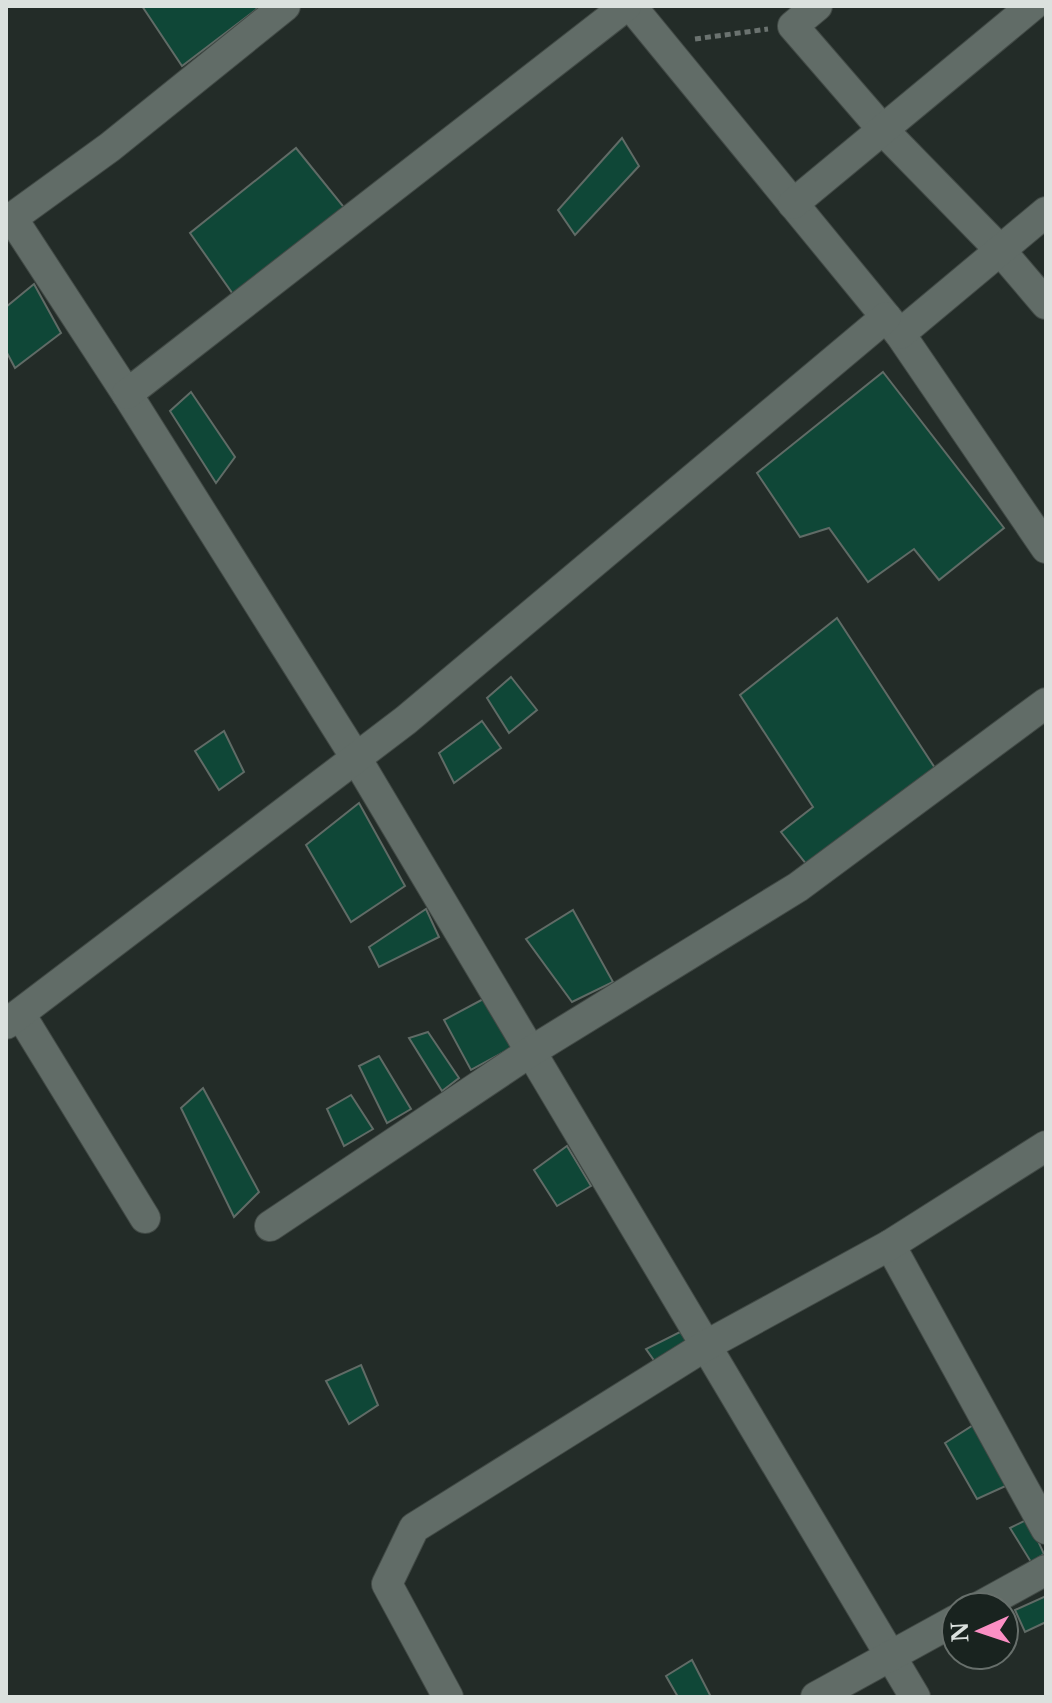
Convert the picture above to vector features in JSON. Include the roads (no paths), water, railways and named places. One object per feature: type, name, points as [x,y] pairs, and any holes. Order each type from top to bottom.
[{"type":"street","points":[[285,6],[110,147],[12,218],[127,394],[356,758],[915,1697]]},
{"type":"street","points":[[127,394],[629,6],[893,326],[1046,548]]},
{"type":"street","points":[[817,6],[793,26],[883,130],[1000,250],[1046,304]]},
{"type":"street","points":[[793,204],[1032,6]]},
{"type":"street","points":[[145,1218],[13,1019],[406,720],[893,326],[1000,250],[1046,212]]},
{"type":"street","points":[[270,1226],[530,1052],[798,887],[1046,703]]},
{"type":"street","points":[[448,1697],[387,1584],[414,1528],[705,1346],[890,1245],[1046,1146]]},
{"type":"street","points":[[890,1245],[1046,1529]]},
{"type":"street","points":[[1008,1591],[1046,1570]]},
{"type":"street","points":[[816,1697],[940,1629]]}]
